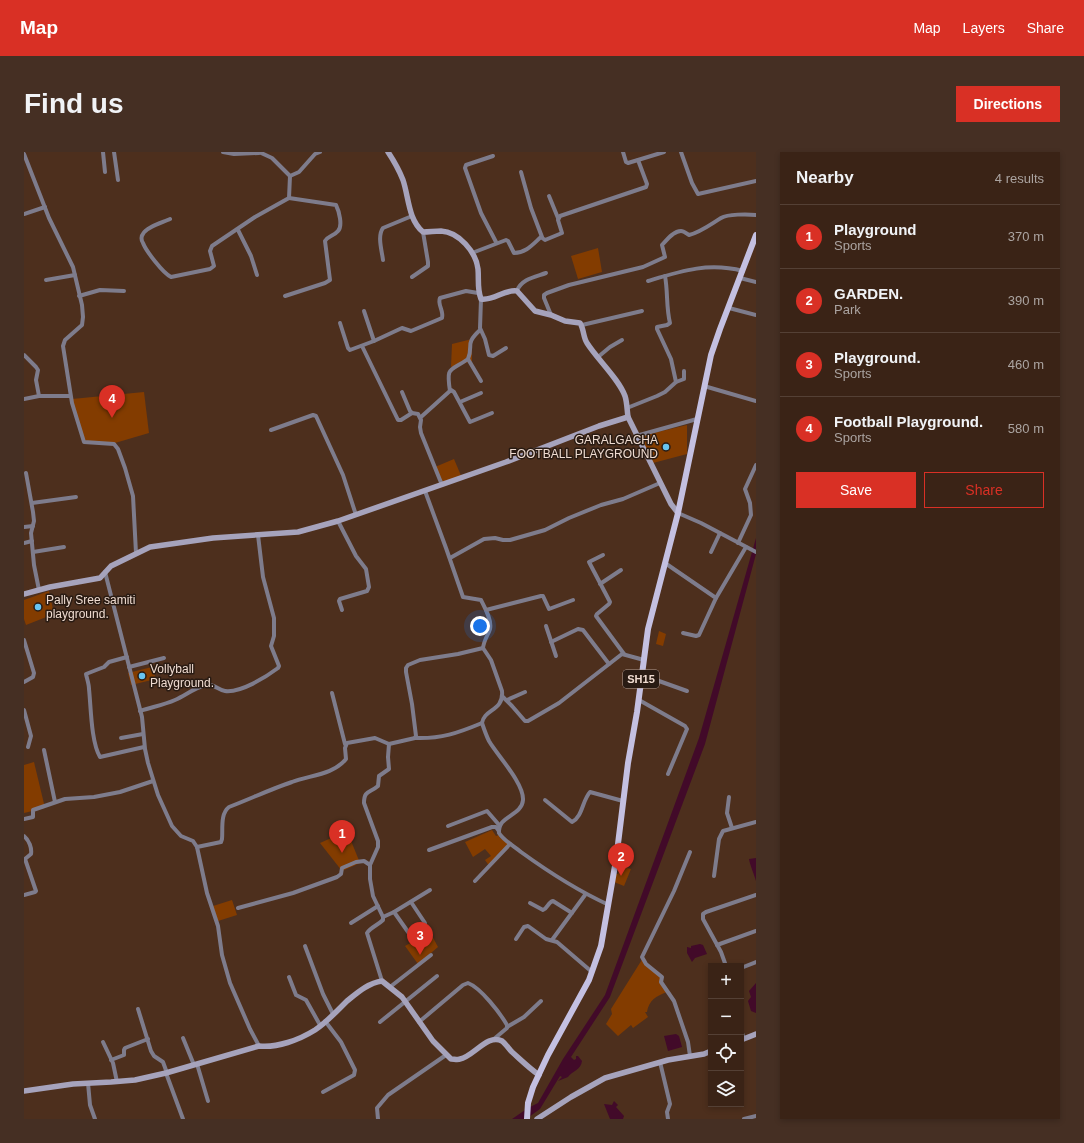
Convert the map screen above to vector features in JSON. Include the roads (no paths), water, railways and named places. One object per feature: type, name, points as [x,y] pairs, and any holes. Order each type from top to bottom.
[{"type":"main road","name":"SH15","points":[[527,1119],[528,1104],[538,1075],[592,972],[601,946],[616,860],[628,763],[639,700],[648,628],[678,513],[714,344],[756,235]]},
{"type":"street","points":[[102,152],[105,172]]},
{"type":"street","points":[[114,152],[118,180]]},
{"type":"street","points":[[223,152],[234,154],[259,152],[272,158],[290,176],[289,198]]},
{"type":"street","points":[[272,152],[272,158]]},
{"type":"street","points":[[290,176],[299,172],[315,154],[320,152]]},
{"type":"street","points":[[388,152],[395,162],[402,179],[412,216],[417,227],[423,232],[428,266],[412,277]]},
{"type":"street","points":[[623,152],[627,163],[651,154],[664,152]]},
{"type":"street","points":[[681,152],[692,183],[698,194],[756,181]]},
{"type":"street","points":[[24,154],[49,218],[73,267],[83,317],[82,325],[65,340],[63,346],[70,396],[84,442],[114,444],[118,449],[133,496],[136,553]]},
{"type":"street","points":[[493,156],[466,165],[465,168],[481,213],[496,242]]},
{"type":"street","points":[[558,218],[562,215],[646,187],[647,184],[638,160]]},
{"type":"street","points":[[521,172],[531,208],[542,237],[545,240],[562,233],[549,196]]},
{"type":"street","points":[[170,219],[146,230],[141,237],[142,242],[148,251],[164,271],[171,277],[213,268],[214,264],[210,251],[212,246],[289,198],[336,205],[340,226],[339,230],[325,241],[330,280],[285,296]]},
{"type":"street","points":[[24,214],[45,207]]},
{"type":"street","points":[[551,315],[544,298],[544,295],[547,293],[570,285],[651,264],[665,257],[662,246],[671,235],[679,231],[683,231],[689,236],[722,218],[740,214],[756,215]]},
{"type":"street","points":[[383,260],[380,236],[381,231],[383,228],[412,216]]},
{"type":"street","points":[[238,230],[257,275]]},
{"type":"street","points":[[423,232],[443,231],[452,234],[467,246],[478,267],[478,293],[481,299],[480,330],[485,339],[488,352],[491,356],[506,348]]},
{"type":"street","points":[[472,253],[496,242],[507,240],[512,251],[516,254],[527,250],[542,237]]},
{"type":"street","points":[[648,281],[681,271],[716,266],[743,271]]},
{"type":"street","points":[[517,291],[519,285],[524,281],[546,273]]},
{"type":"street","points":[[46,280],[75,275]]},
{"type":"street","points":[[665,276],[667,294],[666,307],[670,323],[657,327],[657,329],[670,359],[676,382]]},
{"type":"street","points":[[740,278],[756,282]]},
{"type":"street","points":[[79,296],[100,290],[124,291]]},
{"type":"street","points":[[340,323],[350,350],[402,328],[411,331],[442,318],[443,314],[439,302],[440,298],[466,291],[478,293]]},
{"type":"street","points":[[481,299],[488,299],[510,291],[517,291],[535,311],[551,315],[560,320],[580,323],[586,341],[623,392],[628,417],[636,436],[671,504],[678,513],[701,523],[756,552]]},
{"type":"street","points":[[729,308],[756,315]]},
{"type":"street","points":[[364,311],[374,341]]},
{"type":"street","points":[[582,326],[642,311]]},
{"type":"street","points":[[480,330],[472,337],[468,359],[481,381]]},
{"type":"street","points":[[598,357],[610,347],[622,340]]},
{"type":"street","points":[[362,346],[398,420],[401,420],[412,413],[418,414],[420,417],[421,434],[442,485]]},
{"type":"street","points":[[24,355],[38,370],[36,380],[39,396]]},
{"type":"street","points":[[450,391],[448,377],[450,369],[468,359]]},
{"type":"street","points":[[627,408],[665,392],[676,382],[684,379],[684,371]]},
{"type":"street","points":[[704,386],[756,402]]},
{"type":"street","points":[[450,391],[453,390],[470,422],[492,413]]},
{"type":"street","points":[[420,417],[450,391]]},
{"type":"street","points":[[402,392],[412,413]]},
{"type":"street","points":[[460,402],[481,393]]},
{"type":"street","points":[[24,399],[39,396],[70,396]]},
{"type":"street","points":[[271,430],[313,415],[316,416],[343,475],[356,515]]},
{"type":"street","points":[[24,594],[100,578],[111,566],[150,547],[213,538],[298,532],[338,521],[506,462],[599,426],[628,417]]},
{"type":"street","points":[[636,436],[697,420]]},
{"type":"street","points":[[738,543],[751,515],[750,503],[745,489],[756,465]]},
{"type":"street","points":[[26,473],[32,503],[34,521],[31,533],[39,590]]},
{"type":"street","points":[[450,558],[484,539],[495,538],[510,540],[545,530],[569,518],[601,505],[623,499],[660,483]]},
{"type":"street","points":[[425,491],[463,597],[481,600],[486,610],[490,625],[490,630],[486,634],[483,648],[490,660],[502,691],[502,696],[501,702],[484,717],[482,723],[488,740],[515,779],[522,795],[522,805],[517,811],[506,818],[499,828]]},
{"type":"street","points":[[24,496],[30,494]]},
{"type":"street","points":[[32,503],[76,497]]},
{"type":"street","points":[[338,521],[356,556],[366,569],[369,587],[367,591],[340,599],[339,601],[342,610]]},
{"type":"street","points":[[24,527],[33,526]]},
{"type":"street","points":[[711,552],[720,533]]},
{"type":"street","points":[[140,711],[176,700],[188,692],[207,684],[226,691],[235,690],[258,681],[278,668],[279,666],[271,646],[274,636],[274,618],[263,577],[258,535]]},
{"type":"street","points":[[24,543],[32,541]]},
{"type":"street","points":[[33,552],[64,547]]},
{"type":"street","points":[[683,633],[696,636],[699,635],[716,598],[746,547]]},
{"type":"street","points":[[604,555],[589,562],[610,602],[597,614],[597,617],[624,654],[644,660]]},
{"type":"street","points":[[665,563],[716,598]]},
{"type":"street","points":[[600,584],[621,570]]},
{"type":"street","points":[[105,572],[140,711],[144,747],[153,781],[172,826],[181,836],[193,842],[198,847],[207,893],[218,926],[222,955],[230,983],[259,1046]]},
{"type":"street","points":[[486,610],[541,596],[543,596],[549,609],[573,600]]},
{"type":"street","points":[[546,626],[556,656]]},
{"type":"street","points":[[551,642],[578,629],[583,630],[609,664]]},
{"type":"street","points":[[24,640],[34,673],[33,676],[24,682]]},
{"type":"street","points":[[415,738],[412,704],[406,672],[408,665],[420,660],[458,654],[483,648]]},
{"type":"street","points":[[502,696],[525,721],[528,721],[559,702],[624,654]]},
{"type":"street","points":[[127,657],[109,662],[104,667],[86,674],[89,689],[93,733],[100,757],[144,747]]},
{"type":"street","points":[[129,667],[164,658]]},
{"type":"street","points":[[642,677],[659,681],[687,691]]},
{"type":"street","points":[[507,700],[525,692]]},
{"type":"street","points":[[198,847],[221,842],[223,814],[228,808],[294,781],[327,772],[346,759],[345,744],[332,693]]},
{"type":"street","points":[[639,700],[685,726],[687,729],[668,774]]},
{"type":"street","points":[[24,710],[31,736],[28,747]]},
{"type":"street","points":[[345,744],[375,738],[389,744],[415,738],[431,739],[445,736],[482,723]]},
{"type":"street","points":[[121,738],[143,734]]},
{"type":"street","points":[[383,917],[372,892],[370,865],[378,847],[378,841],[364,803],[364,797],[366,793],[378,786],[379,776],[389,769],[389,744]]},
{"type":"street","points":[[44,750],[54,802]]},
{"type":"street","points":[[24,819],[33,817],[34,808],[54,802],[120,792],[153,781]]},
{"type":"street","points":[[545,800],[572,822],[581,813],[590,792],[623,800]]},
{"type":"street","points":[[729,797],[727,813],[732,828]]},
{"type":"street","points":[[448,826],[486,811],[489,812],[499,828],[501,836],[510,844],[546,871],[585,895],[609,906]]},
{"type":"street","points":[[714,876],[720,835],[722,831],[756,822]]},
{"type":"street","points":[[429,850],[492,827],[499,828]]},
{"type":"street","points":[[24,836],[32,850],[31,854],[25,859],[36,891],[24,895]]},
{"type":"street","points":[[475,881],[510,844]]},
{"type":"street","points":[[690,852],[671,897],[642,956],[646,964],[662,976],[661,982],[674,1001],[688,1042],[690,1056]]},
{"type":"street","points":[[238,908],[293,893],[337,877],[341,874],[341,868],[356,862],[364,861],[370,865]]},
{"type":"street","points":[[430,890],[383,917],[383,920],[367,933],[382,981],[406,1002],[419,1022],[446,1055],[451,1059],[460,1060],[469,1056],[494,1039],[507,1027],[524,1017],[541,1000]]},
{"type":"street","points":[[552,940],[585,895]]},
{"type":"street","points":[[725,963],[703,919],[703,914],[756,895]]},
{"type":"street","points":[[530,903],[543,910],[546,909],[550,902],[553,901],[572,913]]},
{"type":"street","points":[[411,902],[425,923]]},
{"type":"street","points":[[351,923],[378,906]]},
{"type":"street","points":[[394,912],[413,940]]},
{"type":"street","points":[[516,939],[526,926],[546,939],[558,942],[592,972]]},
{"type":"street","points":[[717,945],[756,931]]},
{"type":"street","points":[[305,946],[323,994],[333,1014]]},
{"type":"street","points":[[390,987],[431,955]]},
{"type":"street","points":[[744,967],[756,962]]},
{"type":"street","points":[[380,1022],[436,976]]},
{"type":"street","points":[[289,977],[296,995],[306,1000],[323,1023],[341,1042],[355,1070],[354,1075],[323,1092]]},
{"type":"street","points":[[24,1091],[73,1084],[135,1080],[167,1073],[259,1046],[269,1047],[286,1043],[314,1030],[357,993],[367,986],[382,981]]},
{"type":"street","points":[[419,1022],[463,985],[468,983],[476,987],[485,997],[506,1023],[507,1027]]},
{"type":"street","points":[[138,1009],[154,1056],[162,1060],[183,1119]]},
{"type":"street","points":[[744,1039],[756,1034]]},
{"type":"street","points":[[183,1038],[208,1101]]},
{"type":"street","points":[[112,1060],[124,1055],[125,1048],[148,1039]]},
{"type":"street","points":[[494,1039],[503,1042],[538,1075]]},
{"type":"street","points":[[104,1042],[115,1069],[117,1082]]},
{"type":"street","points":[[537,1119],[571,1096],[605,1078],[660,1062],[708,1052]]},
{"type":"street","points":[[378,1119],[377,1108],[386,1098],[446,1055]]},
{"type":"street","points":[[660,1062],[670,1104],[667,1112],[668,1119]]},
{"type":"street","points":[[88,1083],[90,1105],[95,1119]]},
{"type":"street","points":[[744,1119],[756,1116]]},
{"type":"place","name":"Football Playground.","points":[[112,418]]},
{"type":"place","name":"GARALGACHA FOOTBALL PLAYGROUND","points":[[666,447]]},
{"type":"place","name":"Pally Sree samiti playground.","points":[[38,607]]},
{"type":"place","name":"Vollyball Playground.","points":[[142,676]]},
{"type":"place","name":"Playground","points":[[342,853]]},
{"type":"place","name":"GARDEN.","points":[[621,876]]},
{"type":"place","name":"Playground.","points":[[420,955]]}]
